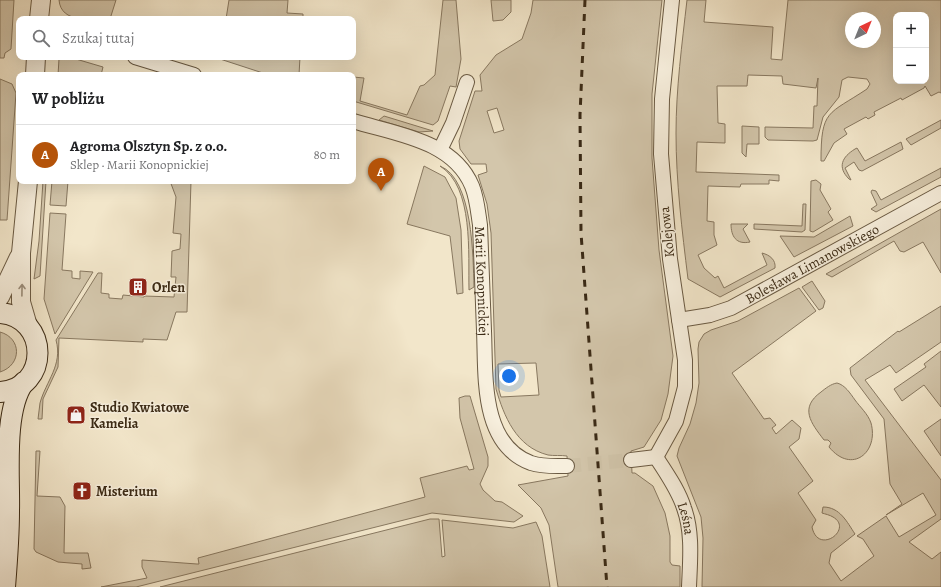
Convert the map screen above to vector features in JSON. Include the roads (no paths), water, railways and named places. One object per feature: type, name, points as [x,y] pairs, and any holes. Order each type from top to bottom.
[{"type":"main road","points":[[0,313],[14,316],[28,326],[35,337],[38,355],[35,367],[18,390],[14,402],[8,459],[9,526],[5,587]]},
{"type":"main road","points":[[0,392],[10,390],[24,382]]},
{"type":"main road","points":[[0,437],[8,459]]},
{"type":"street","points":[[39,16],[41,0]]},
{"type":"street","name":"Kolejowa","points":[[656,457],[676,421],[685,387],[685,360],[667,227],[661,154],[663,92],[672,0]]},
{"type":"street","points":[[35,72],[36,60]]},
{"type":"street","points":[[144,60],[184,72]]},
{"type":"street","points":[[440,150],[453,123],[467,82]]},
{"type":"street","name":"Marii Konopnickiej","points":[[356,123],[422,142],[440,150],[452,159],[465,173],[472,186],[477,204],[480,225],[486,389],[493,424],[504,441],[518,456],[531,463],[546,466],[568,466]]},
{"type":"street","points":[[28,184],[21,253],[21,302],[28,326]]},
{"type":"street","name":"Bolesława Limanowskiego","points":[[679,320],[710,315],[731,308],[941,193]]},
{"type":"street","points":[[0,297],[21,253]]},
{"type":"street","points":[[631,460],[656,457]]},
{"type":"street","name":"Leśna","points":[[656,457],[677,491],[684,508],[690,539],[689,587]]},
{"type":"tunnel","points":[[567,466],[631,460]]},
{"type":"railway","points":[[585,0],[580,115],[581,233],[607,587]]},
{"type":"place","name":"Agroma Olsztyn Sp. z o.o.","points":[[381,191]]},
{"type":"place","name":"Orlen","points":[[138,287]]},
{"type":"place","name":"Studio Kwiatowe Kamelia","points":[[76,415]]},
{"type":"place","name":"Misterium","points":[[82,491]]}]
